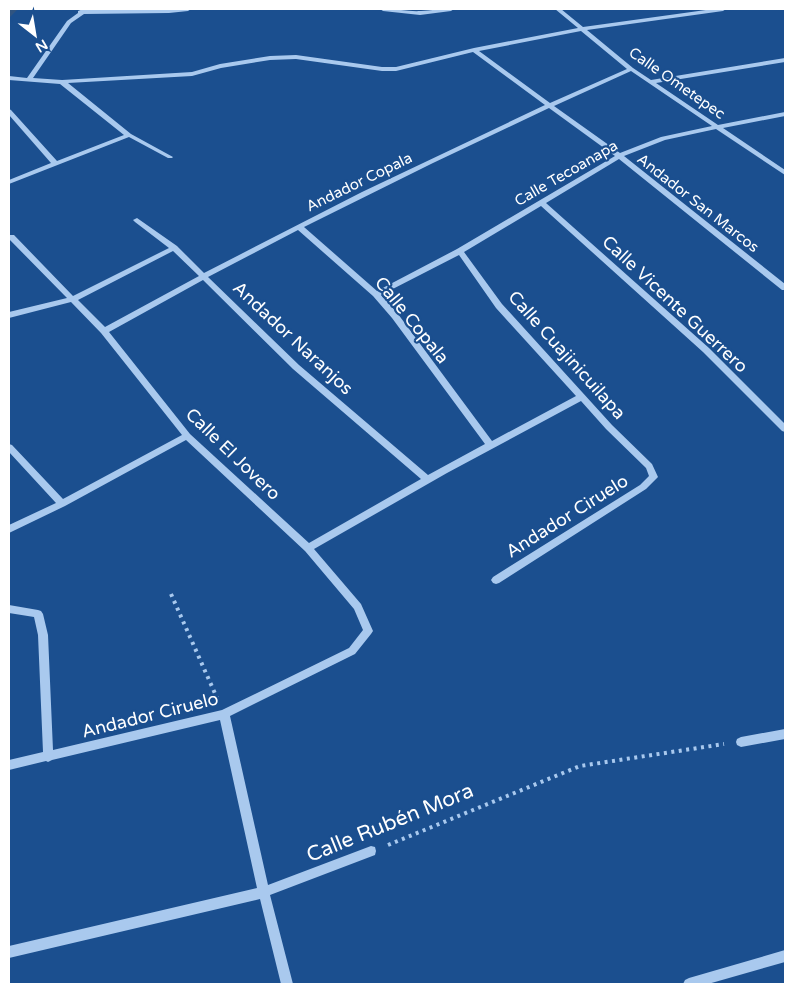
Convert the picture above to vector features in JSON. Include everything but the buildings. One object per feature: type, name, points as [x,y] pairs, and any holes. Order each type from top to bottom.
[{"type":"street","points":[[29,79],[69,22],[83,10],[169,11],[188,9]]},
{"type":"street","points":[[383,9],[420,13],[451,9]]},
{"type":"street","name":"Calle Ometepec","points":[[558,9],[631,69],[785,173]]},
{"type":"street","points":[[668,9],[678,16]]},
{"type":"street","points":[[9,78],[62,82],[192,74],[220,66],[270,58],[296,57],[382,69],[396,69],[474,50],[582,30],[723,9]]},
{"type":"street","name":"Andador San Marcos","points":[[474,50],[619,156],[785,288]]},
{"type":"street","points":[[651,82],[785,60]]},
{"type":"street","name":"Andador Copala","points":[[104,331],[202,276],[299,227],[550,104],[631,69]]},
{"type":"street","points":[[62,82],[129,135],[170,156]]},
{"type":"street","points":[[9,111],[55,164]]},
{"type":"street","name":"Calle Tecoanapa","points":[[376,294],[460,251],[619,156],[663,138],[716,126],[785,114]]},
{"type":"street","points":[[9,182],[129,135]]},
{"type":"street","name":"Calle Vicente Guerrero","points":[[542,203],[706,350],[785,429]]},
{"type":"street","name":"Andador Naranjos","points":[[137,220],[174,248],[296,367],[428,480]]},
{"type":"street","name":"Calle Copala","points":[[299,227],[376,294],[395,316],[490,444]]},
{"type":"street","name":"Calle El Jovero","points":[[11,237],[104,331],[187,436],[308,548],[358,607],[368,631]]},
{"type":"street","points":[[9,315],[73,299],[174,248]]},
{"type":"street","name":"Calle Cuajinicuilapa","points":[[460,251],[499,306],[582,397],[649,466],[654,477]]},
{"type":"street","points":[[308,548],[490,444],[582,397]]},
{"type":"street","points":[[9,529],[62,504],[187,436]]},
{"type":"street","points":[[9,447],[62,504]]},
{"type":"street","name":"Andador Ciruelo","points":[[496,580],[643,487],[654,477]]},
{"type":"street","points":[[9,609],[38,614],[43,635],[48,757]]},
{"type":"street","name":"Andador Ciruelo","points":[[9,765],[224,714],[352,650],[368,631]]},
{"type":"street","points":[[224,714],[287,984]]},
{"type":"street","points":[[741,742],[785,734]]},
{"type":"street","name":"Calle Rubén Mora","points":[[9,952],[264,892],[371,852]]},
{"type":"street","points":[[696,983],[785,956]]},
{"type":"path","points":[[171,594],[224,714]]},
{"type":"path","name":"Calle Rubén Mora","points":[[371,852],[580,766],[741,742]]}]
